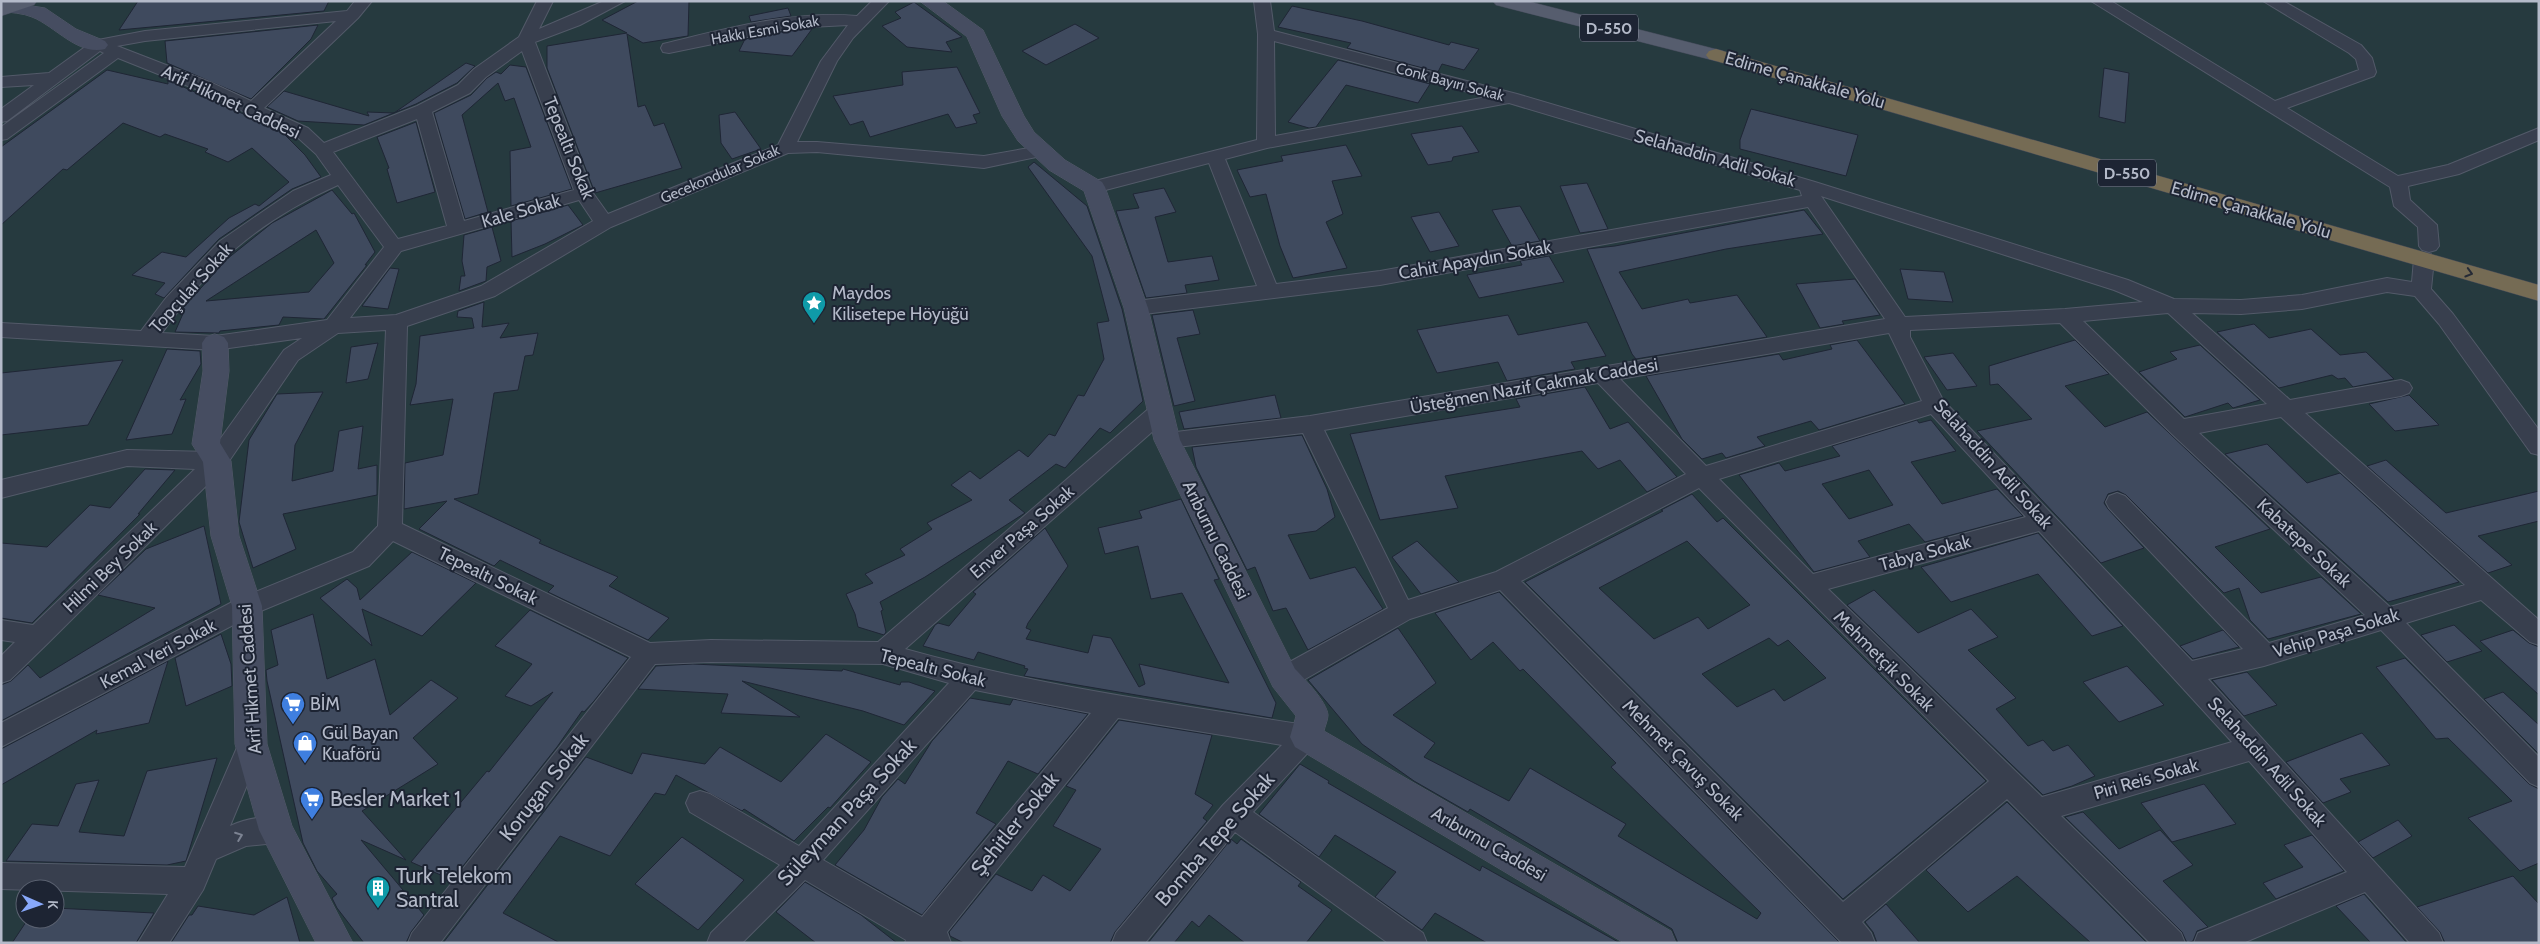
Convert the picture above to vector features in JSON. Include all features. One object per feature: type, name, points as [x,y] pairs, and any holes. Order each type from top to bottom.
[{"type":"highway","name":"Edirne Çanakkale Yolu","points":[[1716,55],[2427,253],[2539,293]]},
{"type":"highway","name":"Edirne Çanakkale Yolu","points":[[2427,253],[2539,275]]},
{"type":"main road","name":"D-550","points":[[1503,1],[1716,55]]},
{"type":"street","points":[[253,109],[352,15],[364,1]]},
{"type":"street","points":[[526,40],[545,1]]},
{"type":"street","points":[[322,150],[423,110],[464,89],[480,73],[526,40],[574,22],[617,1]]},
{"type":"street","name":"Gecekondular Sokak","points":[[604,223],[785,148],[829,61],[847,35],[881,1]]},
{"type":"street","points":[[930,1],[976,34],[1013,116],[1026,136],[1057,165],[1094,187]]},
{"type":"street","points":[[1262,1],[1266,34],[1266,143]]},
{"type":"street","points":[[2099,1],[2399,184]]},
{"type":"street","points":[[2271,1],[2355,49],[2364,58],[2368,72],[2274,107]]},
{"type":"street","points":[[10,6],[38,12],[68,33],[107,49]]},
{"type":"street","points":[[1,117],[53,78],[107,49],[145,36],[352,15]]},
{"type":"street","name":"Hakkı Esmi Sokak","points":[[670,48],[802,22],[844,18],[861,21]]},
{"type":"street","name":"Conk Bayırı Sokak","points":[[1266,34],[1511,98]]},
{"type":"street","name":"Tepealtı Sokak","points":[[526,40],[584,193],[604,223]]},
{"type":"street","points":[[1,135],[107,49]]},
{"type":"street","name":"Arif Hikmet Caddesi","points":[[107,49],[204,86],[302,132],[322,150],[394,247]]},
{"type":"street","points":[[1,82],[53,78]]},
{"type":"street","name":"Conk Bayırı Sokak","points":[[1094,187],[1266,143],[1511,98]]},
{"type":"street","name":"Selahaddin Adil Sokak","points":[[1511,98],[1810,193],[1899,324],[1900,337],[1935,405],[2187,673],[2429,943]]},
{"type":"street","name":"Kale Sokak","points":[[423,110],[457,229]]},
{"type":"street","points":[[2399,184],[2406,179],[2453,170],[2539,133]]},
{"type":"street","points":[[785,148],[817,147],[984,162],[1040,150]]},
{"type":"street","points":[[1215,156],[1268,290]]},
{"type":"street","name":"Topçular Sokak","points":[[146,340],[173,303],[227,245],[300,195],[341,177]]},
{"type":"street","points":[[2399,184],[2401,202],[2427,225],[2427,253],[2421,290],[2446,319],[2539,447]]},
{"type":"street","name":"Arıburnu Caddesi","points":[[1094,187],[1136,308],[1167,440],[1284,678],[1298,693],[1312,714],[1306,737],[1658,943]]},
{"type":"street","name":"Kale Sokak","points":[[394,247],[584,193]]},
{"type":"street","points":[[1810,193],[2121,285],[2172,306],[2484,589],[2539,635]]},
{"type":"street","name":"Cahit Apaydın Sokak","points":[[1136,308],[1268,290],[1380,278],[1810,193]]},
{"type":"street","points":[[390,529],[397,322],[488,292],[604,223]]},
{"type":"street","points":[[1,489],[128,458],[217,461],[291,355],[333,326],[394,247]]},
{"type":"street","name":"Üsteğmen Nazif Çakmak Caddesi","points":[[1167,440],[1310,424],[1899,324],[2065,316],[2172,306],[2240,307],[2302,302],[2388,285],[2421,290]]},
{"type":"street","name":"Kabatepe Sokak","points":[[2065,316],[2180,428],[2384,618],[2539,775]]},
{"type":"street","name":"Topçular Sokak","points":[[1,330],[215,343],[333,326],[397,322]]},
{"type":"street","name":"Arif Hikmet Caddesi","points":[[215,343],[216,371],[206,444],[217,461],[225,536],[247,606],[251,744],[276,830],[335,943]]},
{"type":"street","name":"Mehmetçik Sokak","points":[[1602,374],[1808,585],[2171,943]]},
{"type":"street","points":[[2180,428],[2400,388]]},
{"type":"street","points":[[1284,678],[1402,612],[1504,579],[1702,476],[1935,405]]},
{"type":"street","name":"Enver Paşa Sokak","points":[[883,653],[1161,411]]},
{"type":"street","points":[[1310,424],[1402,612]]},
{"type":"street","name":"Hilmi Bey Sokak","points":[[1,672],[217,461]]},
{"type":"street","points":[[2117,502],[2264,655]]},
{"type":"street","name":"Tabya Sokak","points":[[1808,585],[2043,521]]},
{"type":"street","name":"Tepealtı Sokak","points":[[390,529],[648,654],[711,651],[883,653],[970,678],[1112,706],[1306,737]]},
{"type":"street","name":"Kemal Yeri Sokak","points":[[1,736],[247,606],[362,559],[390,529]]},
{"type":"street","name":"Mehmet Çavuş Sokak","points":[[1504,579],[1842,921],[1861,943]]},
{"type":"street","name":"Vehip Paşa Sokak","points":[[2187,673],[2264,655],[2484,589]]},
{"type":"street","points":[[1,630],[39,636]]},
{"type":"street","name":"Korugan Sokak","points":[[422,943],[648,654]]},
{"type":"street","name":"Süleyman Paşa Sokak","points":[[721,943],[803,862],[970,678]]},
{"type":"street","name":"Şehitler Sokak","points":[[927,940],[1112,706]]},
{"type":"street","name":"Bomba Tepe Sokak","points":[[1126,943],[1233,814],[1306,737]]},
{"type":"street","points":[[152,943],[193,882],[204,851],[251,744]]},
{"type":"street","name":"Piri Reis Sokak","points":[[2037,811],[2255,748]]},
{"type":"street","points":[[1842,921],[2007,782]]},
{"type":"street","points":[[700,803],[803,862],[927,940]]},
{"type":"street","points":[[1233,814],[1413,943]]},
{"type":"street","points":[[204,851],[244,833],[276,830]]},
{"type":"street","points":[[1,876],[193,882]]},
{"type":"street","points":[[2208,943],[2369,876]]},
{"type":"green space","points":[[1,1],[2539,1],[2539,943],[1,943]]},
{"type":"building","points":[[138,1],[329,1],[324,11],[119,30]]},
{"type":"building","points":[[638,1],[689,1],[688,36],[643,43],[627,34],[638,107],[645,105],[654,126],[664,123],[682,168],[595,193],[547,68],[547,46],[627,33],[602,20]]},
{"type":"building","points":[[914,2],[962,37],[946,42],[952,52],[907,47],[882,26],[901,18],[895,12]]},
{"type":"building","points":[[1292,6],[1362,21],[1449,45],[1451,42],[1479,49],[1464,70],[1442,64],[1438,72],[1347,48],[1351,43],[1278,27]]},
{"type":"building","points":[[788,8],[791,16],[751,22],[749,16]]},
{"type":"building","points":[[1075,24],[1099,38],[1046,65],[1022,51]]},
{"type":"building","points":[[318,25],[311,39],[251,99],[167,63],[165,41]]},
{"type":"building","points":[[812,29],[792,56],[739,51],[745,39],[791,30]]},
{"type":"building","points":[[1338,60],[1430,84],[1418,103],[1346,85],[1316,127],[1309,128],[1288,122]]},
{"type":"building","points":[[466,63],[475,66],[457,83],[394,113]]},
{"type":"building","points":[[510,65],[526,67],[572,189],[511,206],[510,151],[531,147],[514,98],[505,101],[498,83],[462,115],[488,212],[465,219],[434,113],[471,95],[487,78],[496,72],[501,74]]},
{"type":"building","points":[[957,67],[980,113],[973,115],[977,123],[956,128],[948,114],[870,137],[863,121],[850,125],[833,96],[903,85],[902,72]]},
{"type":"building","points":[[2104,68],[2129,73],[2125,123],[2099,117]]},
{"type":"building","points":[[107,70],[168,84],[168,80],[281,131],[305,155],[321,177],[292,189],[219,239],[164,298],[155,294],[165,283],[132,275],[162,252],[186,257],[229,218],[255,204],[259,206],[289,182],[252,148],[228,162],[205,152],[208,149],[165,134],[160,137],[123,123],[67,170],[63,169],[1,225],[1,147]]},
{"type":"building","points":[[284,91],[369,116],[367,112],[394,113],[364,125],[298,121],[267,107]]},
{"type":"building","points":[[1751,109],[1858,135],[1846,176],[1740,149],[1740,140]]},
{"type":"building","points":[[735,112],[761,149],[732,159],[721,143],[719,115]]},
{"type":"building","points":[[416,122],[435,192],[397,203],[387,169],[389,168],[377,137]]},
{"type":"building","points":[[1462,126],[1479,152],[1453,157],[1452,161],[1428,165],[1411,134]]},
{"type":"building","points":[[1346,145],[1362,176],[1332,181],[1343,214],[1326,222],[1347,268],[1293,278],[1280,246],[1266,194],[1250,197],[1237,170],[1283,161],[1281,156]]},
{"type":"building","points":[[1034,162],[1087,206],[1122,309],[1143,401],[1110,433],[1100,428],[1065,468],[1056,464],[1009,500],[1025,513],[925,577],[880,602],[886,632],[884,635],[858,627],[855,614],[846,594],[873,583],[865,574],[905,555],[900,549],[932,529],[927,523],[972,500],[951,485],[970,471],[980,479],[1019,450],[1028,457],[1049,434],[1055,436],[1078,395],[1084,396],[1104,359],[1097,323],[1109,321],[1092,256],[1028,167]]},
{"type":"building","points":[[1587,183],[1608,229],[1580,233],[1560,186]]},
{"type":"building","points":[[1164,188],[1176,212],[1155,217],[1168,262],[1212,256],[1219,280],[1185,285],[1187,293],[1146,298],[1116,211],[1139,208],[1133,194]]},
{"type":"building","points":[[332,190],[352,214],[354,213],[375,252],[365,265],[367,265],[324,319],[283,317],[279,325],[220,331],[219,333],[175,332],[185,309],[183,308],[227,259],[272,223]],"holes":[[[316,230],[334,263],[309,292],[206,301]]]},
{"type":"building","points":[[568,205],[583,225],[545,244],[512,257],[511,221]]},
{"type":"building","points":[[1520,206],[1540,241],[1512,246],[1492,210]]},
{"type":"building","points":[[1804,210],[1823,234],[1726,249],[1619,272],[1642,309],[1688,299],[1690,303],[1737,295],[1767,337],[1636,359],[1632,354],[1587,249],[1615,246]]},
{"type":"building","points":[[1439,212],[1459,246],[1430,252],[1411,217]]},
{"type":"building","points":[[492,227],[501,261],[487,267],[486,281],[459,291],[461,276],[465,276],[462,261],[464,235]]},
{"type":"building","points":[[1549,256],[1564,282],[1479,298],[1467,275],[1522,265],[1520,261]]},
{"type":"building","points":[[390,268],[399,269],[388,309],[362,306]]},
{"type":"building","points":[[1900,269],[1944,272],[1953,302],[1908,299]]},
{"type":"building","points":[[1855,279],[1880,315],[1842,321],[1844,324],[1820,328],[1796,284]]},
{"type":"building","points":[[484,302],[482,327],[509,323],[500,338],[538,333],[533,355],[525,356],[518,390],[494,393],[478,494],[454,499],[541,540],[539,543],[618,577],[609,586],[669,618],[648,640],[548,592],[554,586],[500,560],[494,566],[419,529],[447,501],[404,509],[405,463],[443,455],[453,399],[410,405],[416,384],[420,336],[474,328],[472,318],[457,317],[458,311]]},
{"type":"building","points":[[1193,310],[1200,334],[1177,338],[1195,401],[1174,406],[1152,315]]},
{"type":"building","points":[[1508,315],[1518,335],[1587,322],[1606,356],[1571,362],[1575,369],[1507,381],[1498,362],[1437,373],[1417,330]]},
{"type":"building","points":[[2254,324],[2269,338],[2311,329],[2340,355],[2366,352],[2394,379],[2353,387],[2345,378],[2338,379],[2332,375],[2279,388],[2217,332]]},
{"type":"building","points":[[1857,340],[1905,404],[1819,430],[1811,421],[1757,437],[1765,446],[1726,458],[1722,453],[1702,459],[1682,439],[1646,376],[1779,354],[1783,360],[1832,349],[1830,345]]},
{"type":"building","points":[[2075,340],[2109,374],[2065,386],[2105,427],[2147,412],[2270,529],[2215,547],[2261,593],[2321,577],[2361,614],[2268,639],[2250,620],[2239,588],[2224,593],[2126,495],[2118,491],[2108,494],[2104,503],[2144,548],[2101,563],[1977,431],[2032,419],[1998,384],[1990,385],[1989,366]]},
{"type":"building","points":[[378,343],[368,379],[346,383],[351,347]]},
{"type":"building","points":[[2200,345],[2260,400],[2233,408],[2228,403],[2185,417],[2139,372],[2177,359],[2170,352]]},
{"type":"building","points":[[167,349],[200,351],[201,364],[180,400],[186,399],[172,434],[126,440]]},
{"type":"building","points":[[1953,353],[1977,386],[1947,390],[1924,357]]},
{"type":"building","points":[[123,360],[88,425],[1,435],[1,373]]},
{"type":"building","points":[[1585,387],[1610,429],[1628,422],[1677,477],[1647,492],[1620,460],[1598,469],[1582,451],[1445,476],[1458,508],[1380,520],[1350,434],[1520,407],[1516,399]]},
{"type":"building","points":[[323,392],[295,445],[292,481],[333,471],[339,431],[363,426],[358,469],[377,465],[377,495],[283,514],[296,549],[253,568],[239,522],[249,440],[277,394]]},
{"type":"building","points":[[1275,395],[1281,418],[1184,429],[1179,412]]},
{"type":"building","points":[[2409,395],[2439,425],[2395,431],[2369,404]]},
{"type":"building","points":[[1917,420],[1919,423],[1931,420],[1956,451],[1911,462],[1942,504],[1997,489],[2023,516],[1925,542],[1909,524],[1858,541],[1870,557],[1814,572],[1739,475],[1779,463],[1785,471],[1840,456],[1832,446]],"holes":[[[1869,470],[1893,505],[1849,519],[1822,484]]]},
{"type":"building","points":[[1302,435],[1327,489],[1335,517],[1316,531],[1288,535],[1310,579],[1355,567],[1383,609],[1308,650],[1286,608],[1273,611],[1255,567],[1247,570],[1196,467],[1192,447]]},
{"type":"building","points":[[2267,444],[2307,483],[2340,473],[2459,582],[2388,602],[2225,454]]},
{"type":"building","points":[[2386,460],[2446,513],[2539,491],[2539,521],[2478,536],[2512,565],[2488,573],[2367,466]]},
{"type":"building","points":[[145,469],[175,470],[138,514],[140,514],[32,623],[1,618],[1,543],[47,547],[90,505],[110,508]]},
{"type":"building","points":[[1692,494],[1717,522],[1723,518],[1986,781],[1843,899],[1525,582],[1663,511],[1661,510]],"holes":[[[1687,541],[1750,605],[1708,629],[1698,617],[1654,639],[1599,588]],[[1769,638],[1778,646],[1788,640],[1826,678],[1784,701],[1774,689],[1737,707],[1702,674]]]},
{"type":"building","points":[[1181,499],[1219,579],[1214,580],[1276,703],[1272,718],[1024,676],[1028,669],[1024,668],[1025,666],[978,652],[974,660],[923,646],[935,625],[938,623],[949,626],[976,594],[973,592],[1045,528],[1068,566],[1028,623],[1026,628],[1031,630],[1026,639],[1088,653],[1093,635],[1111,638],[1139,687],[1145,684],[1139,664],[1229,683],[1182,593],[1151,599],[1138,546],[1105,554],[1098,528],[1142,518],[1139,511]]},
{"type":"building","points":[[204,526],[221,604],[1,721],[1,685],[11,681],[28,665],[40,678],[155,608],[98,595],[146,549]]},
{"type":"building","points":[[2038,533],[2123,626],[2092,636],[2038,574],[1951,602],[1921,567]]},
{"type":"building","points":[[1417,541],[1459,582],[1421,594],[1392,557]]},
{"type":"building","points":[[412,552],[476,583],[422,636],[362,609],[372,646],[320,598],[347,579],[357,588],[360,600]]},
{"type":"building","points":[[1874,590],[1918,633],[1971,609],[1998,637],[1968,650],[2016,698],[1996,709],[2028,746],[2043,740],[2053,751],[2068,745],[2095,776],[2043,795],[1847,605]]},
{"type":"building","points":[[1499,592],[1839,942],[1678,943],[1672,929],[1470,809],[1468,812],[1414,781],[1362,744],[1308,680],[1398,628],[1436,683],[1393,715],[1435,743],[1424,757],[1509,801],[1530,768],[1626,824],[1618,836],[1757,919],[1761,913],[1611,767],[1616,763],[1523,669],[1520,671],[1493,642],[1471,660],[1435,613]]},
{"type":"building","points":[[530,610],[628,658],[594,701],[584,712],[582,711],[557,747],[452,880],[411,862],[487,771],[489,772],[553,692],[531,706],[505,696],[532,664],[495,646]]},
{"type":"building","points":[[313,614],[327,679],[375,659],[390,715],[431,680],[458,698],[413,738],[438,764],[362,811],[406,860],[361,840],[424,915],[411,932],[406,943],[364,943],[337,908],[332,898],[337,894],[317,871],[303,843],[266,670],[278,665],[271,630]]},
{"type":"building","points":[[2454,625],[2482,651],[2447,662],[2421,635]]},
{"type":"building","points":[[2223,630],[2239,647],[2193,659],[2180,646]]},
{"type":"building","points":[[2513,630],[2529,643],[2539,647],[2539,695],[2480,641]]},
{"type":"building","points":[[221,634],[231,664],[232,686],[186,706],[175,658]]},
{"type":"building","points":[[2405,658],[2529,784],[2539,789],[2539,863],[2520,871],[2468,818],[2512,801],[2448,738],[2436,739],[2376,667]]},
{"type":"building","points":[[168,661],[149,723],[96,734],[97,730],[1,785],[1,749]]},
{"type":"building","points":[[693,664],[842,671],[843,669],[900,685],[901,682],[909,682],[935,691],[904,725],[863,711],[742,681],[800,717],[721,713],[728,694],[638,689],[656,666]]},
{"type":"building","points":[[2127,666],[2164,705],[2119,722],[2083,682]]},
{"type":"building","points":[[2247,672],[2277,705],[2244,716],[2212,680]]},
{"type":"building","points":[[2503,692],[2539,725],[2539,754],[2484,699]]},
{"type":"building","points":[[970,698],[1010,705],[1013,699],[1088,714],[1038,774],[1008,761],[976,813],[996,824],[922,915],[835,865],[864,830],[882,797],[898,779],[905,784],[932,741]]},
{"type":"building","points":[[1119,720],[1212,735],[1195,794],[1213,805],[1203,818],[1207,821],[1115,932],[1110,943],[964,943],[950,936],[949,932],[996,874],[1032,891],[1043,875],[1070,891],[1101,849],[1053,826],[1076,790],[1066,786]]},
{"type":"building","points":[[2362,733],[2390,765],[2340,779],[2351,792],[2323,803],[2286,762]]},
{"type":"building","points":[[826,734],[871,762],[830,808],[828,807],[794,841],[744,809],[742,811],[676,775],[665,795],[655,793],[610,856],[560,836],[503,913],[560,943],[443,943],[586,757],[632,774],[642,753],[705,764],[720,747],[781,782]]},
{"type":"building","points":[[217,758],[186,861],[167,865],[6,861],[32,824],[58,826],[76,784],[99,780],[79,832],[124,836],[147,771]]},
{"type":"building","points":[[1300,764],[1329,781],[1328,783],[1480,871],[1482,866],[1620,943],[1487,943],[1435,913],[1422,930],[1375,897],[1396,872],[1335,835],[1319,857],[1259,814]]},
{"type":"building","points":[[2204,784],[2236,824],[2172,842],[2141,803]]},
{"type":"building","points":[[2007,802],[2147,943],[2091,943],[2017,876],[1968,912],[1926,870]]},
{"type":"building","points":[[2083,812],[2119,849],[2160,830],[2193,865],[2163,881],[2208,927],[2197,931],[2193,941],[2187,943],[2182,932],[2065,817]]},
{"type":"building","points":[[2398,820],[2412,836],[2373,858],[2358,842]]},
{"type":"building","points":[[2312,835],[2344,871],[2276,899],[2263,883],[2303,867],[2284,845]]},
{"type":"building","points":[[682,837],[744,880],[698,930],[635,884]]},
{"type":"building","points":[[1231,839],[1237,844],[1241,839],[1301,882],[1298,886],[1332,910],[1306,943],[1245,943],[1209,915],[1199,927],[1192,921],[1174,943],[1148,943]]},
{"type":"building","points":[[2513,876],[2539,904],[2539,943],[2445,943],[2440,932],[2417,907]]},
{"type":"building","points":[[805,882],[861,915],[897,943],[816,943],[776,912]]},
{"type":"building","points":[[2364,894],[2407,943],[2371,943],[2336,906]]},
{"type":"building","points":[[287,897],[300,943],[171,943],[189,915],[192,915],[198,906],[254,915]]},
{"type":"building","points":[[1886,904],[1920,943],[1877,943],[1873,932],[1865,922]]},
{"type":"building","points":[[65,909],[154,913],[136,943],[12,943],[21,929],[65,929]]},
{"type":"place","name":"Maydos Kilisetepe Höyüğü","points":[[814,324]]},
{"type":"place","name":"BİM","points":[[293,725]]},
{"type":"place","name":"Gül Bayan Kuaförü","points":[[305,764]]},
{"type":"place","name":"Besler Market 1","points":[[312,820]]},
{"type":"place","name":"Turk Telekom Santral","points":[[378,909]]}]
